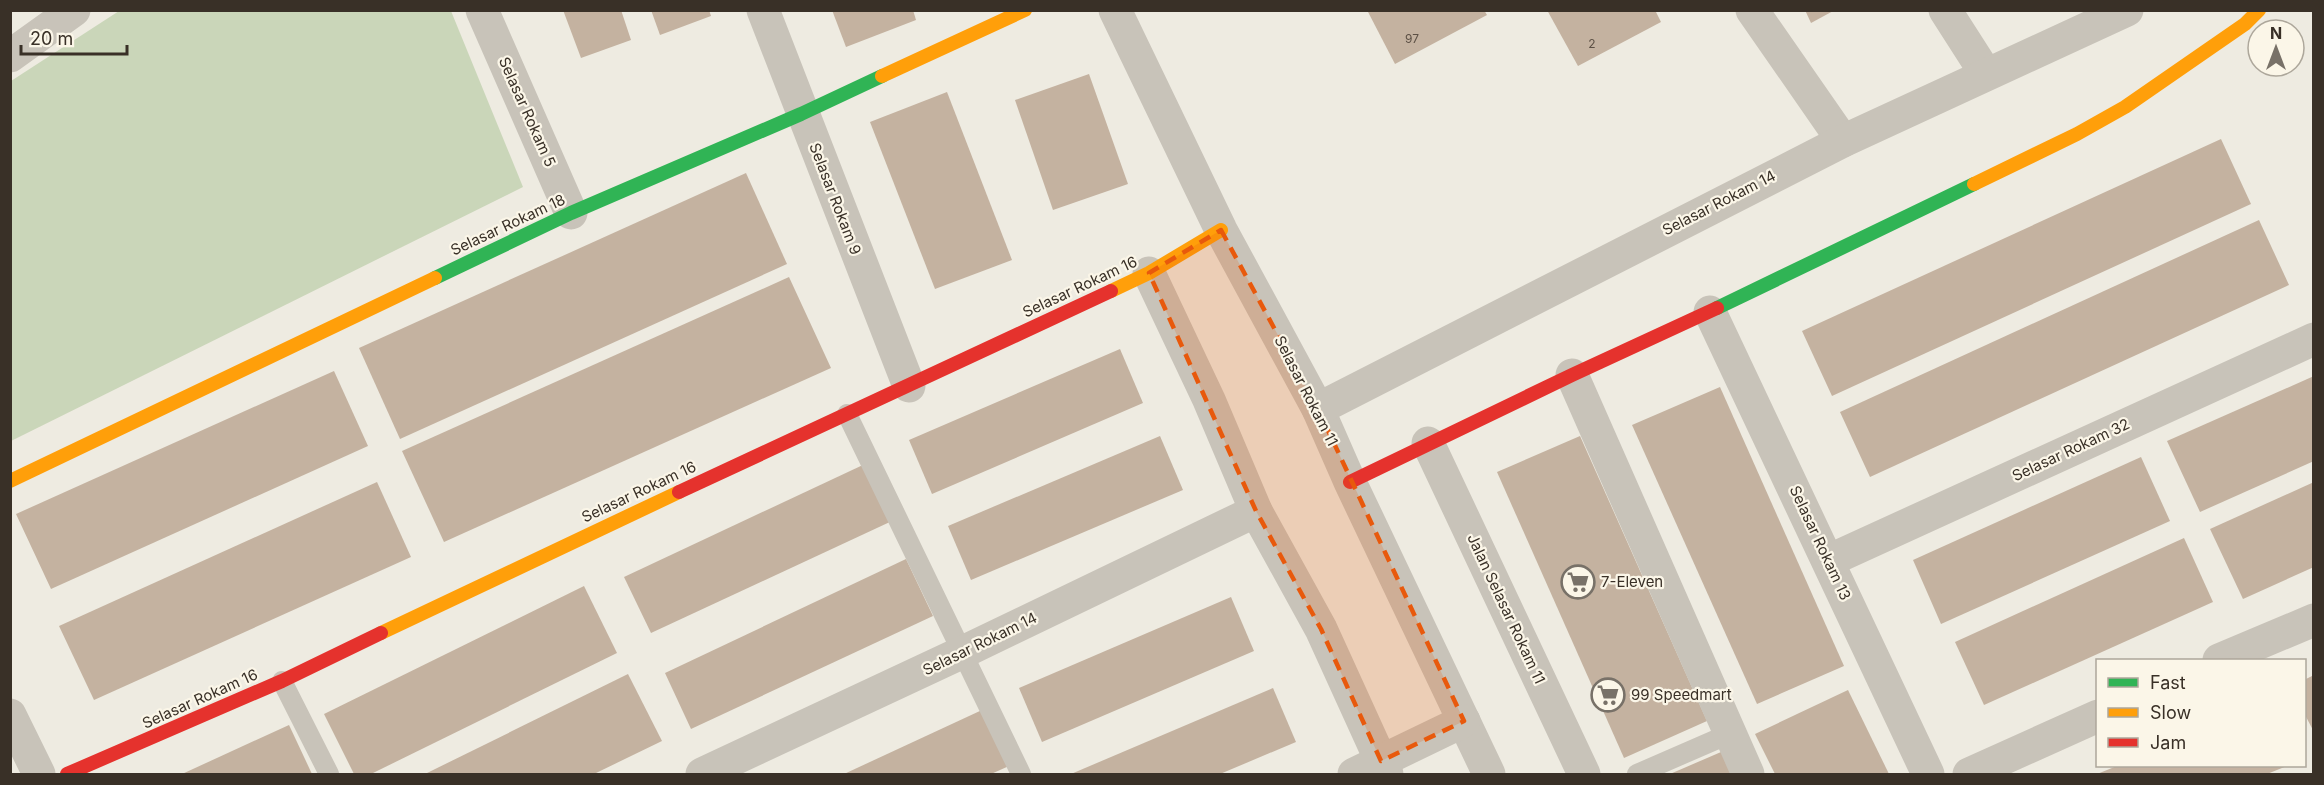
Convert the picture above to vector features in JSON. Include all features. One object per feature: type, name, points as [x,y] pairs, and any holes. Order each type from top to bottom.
[{"type":"street","points":[[10,56],[74,10]]},
{"type":"street","name":"Selasar Rokam 5","points":[[482,10],[571,213]]},
{"type":"street","name":"Selasar Rokam 9","points":[[763,10],[801,114],[909,386]]},
{"type":"street","name":"Selasar Rokam 18","points":[[10,481],[571,213],[801,114],[1025,10]]},
{"type":"street","name":"Selasar Rokam 11","points":[[1115,10],[1221,230],[1318,409],[1350,483],[1489,774]]},
{"type":"street","points":[[1752,10],[1843,141]]},
{"type":"street","points":[[1945,10],[1986,74]]},
{"type":"street","name":"Selasar Rokam 14","points":[[1318,409],[1843,141],[2127,10]]},
{"type":"street","points":[[1350,483],[1428,443],[1710,312],[2097,123],[2134,101],[2245,24],[2259,10]]},
{"type":"street","name":"Selasar Rokam 16","points":[[67,774],[282,681],[568,543],[1149,273],[1221,230]]},
{"type":"street","points":[[1149,273],[1209,400],[1256,511],[1321,629],[1374,770],[1464,721]]},
{"type":"street","name":"Selasar Rokam 13","points":[[1710,312],[1928,774]]},
{"type":"street","name":"Selasar Rokam 32","points":[[1828,561],[2313,339]]},
{"type":"street","points":[[1572,375],[1748,774]]},
{"type":"street","name":"Jalan Selasar Rokam 11","points":[[1428,443],[1584,774]]},
{"type":"street","name":"Selasar Rokam 14","points":[[702,774],[1256,511]]},
{"type":"street","points":[[2221,659],[2313,620]]},
{"type":"street","points":[[10,715],[39,774]]},
{"type":"street","points":[[1969,774],[2096,716]]},
{"type":"lane","points":[[847,414],[1022,774]]},
{"type":"lane","points":[[282,681],[329,774]]},
{"type":"lane","points":[[1637,774],[1729,734]]},
{"type":"highlighted area","points":[[1221,230],[1318,409],[1464,721],[1381,761],[1321,629],[1256,511],[1149,273]]},
{"type":"green space","points":[[119,11],[451,11],[523,187],[11,441],[11,81]]},
{"type":"building","points":[[563,10],[621,10],[631,40],[581,58]]},
{"type":"building","points":[[651,10],[709,10],[711,16],[660,35]]},
{"type":"building","points":[[832,10],[913,10],[916,20],[846,47]]},
{"type":"building","points":[[1367,10],[1484,10],[1487,15],[1395,64]]},
{"type":"building","points":[[1547,10],[1655,10],[1661,22],[1578,66]]},
{"type":"building","points":[[1805,10],[1835,10],[1811,23]]},
{"type":"building","points":[[1089,74],[1128,184],[1053,210],[1015,100]]},
{"type":"building","points":[[947,92],[1012,260],[935,289],[870,122]]},
{"type":"building","points":[[2221,139],[2251,204],[1832,396],[1802,331]]},
{"type":"building","points":[[746,173],[787,264],[400,439],[359,348]]},
{"type":"building","points":[[2259,220],[2289,285],[1870,477],[1840,412]]},
{"type":"building","points":[[789,277],[831,368],[444,542],[402,451]]},
{"type":"building","points":[[1120,349],[1143,403],[932,494],[909,440]]},
{"type":"building","points":[[334,371],[368,446],[51,589],[16,514]]},
{"type":"building","points":[[2314,376],[2314,461],[2200,512],[2167,441]]},
{"type":"building","points":[[1720,387],[1844,666],[1757,704],[1632,425]]},
{"type":"building","points":[[1160,436],[1183,490],[971,580],[948,526]]},
{"type":"building","points":[[1580,436],[1707,721],[1624,758],[1497,472]]},
{"type":"building","points":[[2141,457],[2170,521],[1941,624],[1913,560]]},
{"type":"building","points":[[865,464],[892,521],[651,633],[624,577]]},
{"type":"building","points":[[377,482],[411,557],[94,700],[59,626]]},
{"type":"building","points":[[2314,482],[2314,567],[2243,599],[2210,529]]},
{"type":"building","points":[[2184,538],[2213,602],[1984,705],[1955,642]]},
{"type":"building","points":[[906,559],[933,616],[691,729],[665,673]]},
{"type":"building","points":[[584,586],[617,653],[371,774],[354,774],[324,714]]},
{"type":"building","points":[[1231,597],[1254,651],[1042,742],[1019,688]]},
{"type":"building","points":[[628,674],[662,741],[594,774],[425,774]]},
{"type":"building","points":[[2314,675],[2314,732],[2306,717],[2306,679]]},
{"type":"building","points":[[1273,688],[1296,742],[1220,774],[1071,774]]},
{"type":"building","points":[[1848,690],[1889,774],[1775,774],[1755,734]]},
{"type":"building","points":[[982,710],[1009,766],[991,774],[844,774]]},
{"type":"building","points":[[289,725],[312,774],[182,774]]},
{"type":"building","points":[[1728,749],[1739,774],[1670,774]]},
{"type":"building","points":[[2114,767],[2284,767],[2267,774],[2097,774]]},
{"type":"traffic: fast","points":[[435,278],[571,213],[801,114],[882,76]]},
{"type":"traffic: fast","points":[[1717,308],[1974,184]]},
{"type":"traffic: slow","points":[[882,76],[1025,10]]},
{"type":"traffic: slow","points":[[1974,184],[2077,134],[2125,107],[2245,24],[2259,10]]},
{"type":"traffic: slow","points":[[1111,291],[1149,273],[1221,230]]},
{"type":"traffic: slow","points":[[10,481],[435,278]]},
{"type":"traffic: slow","points":[[381,633],[679,492]]},
{"type":"traffic: jam","points":[[679,492],[1111,291]]},
{"type":"traffic: jam","points":[[1350,482],[1717,308]]},
{"type":"traffic: jam","points":[[67,774],[282,681],[381,633]]},
{"type":"place","name":"7-Eleven","points":[[1578,582]]},
{"type":"place","name":"99 Speedmart","points":[[1608,695]]}]
